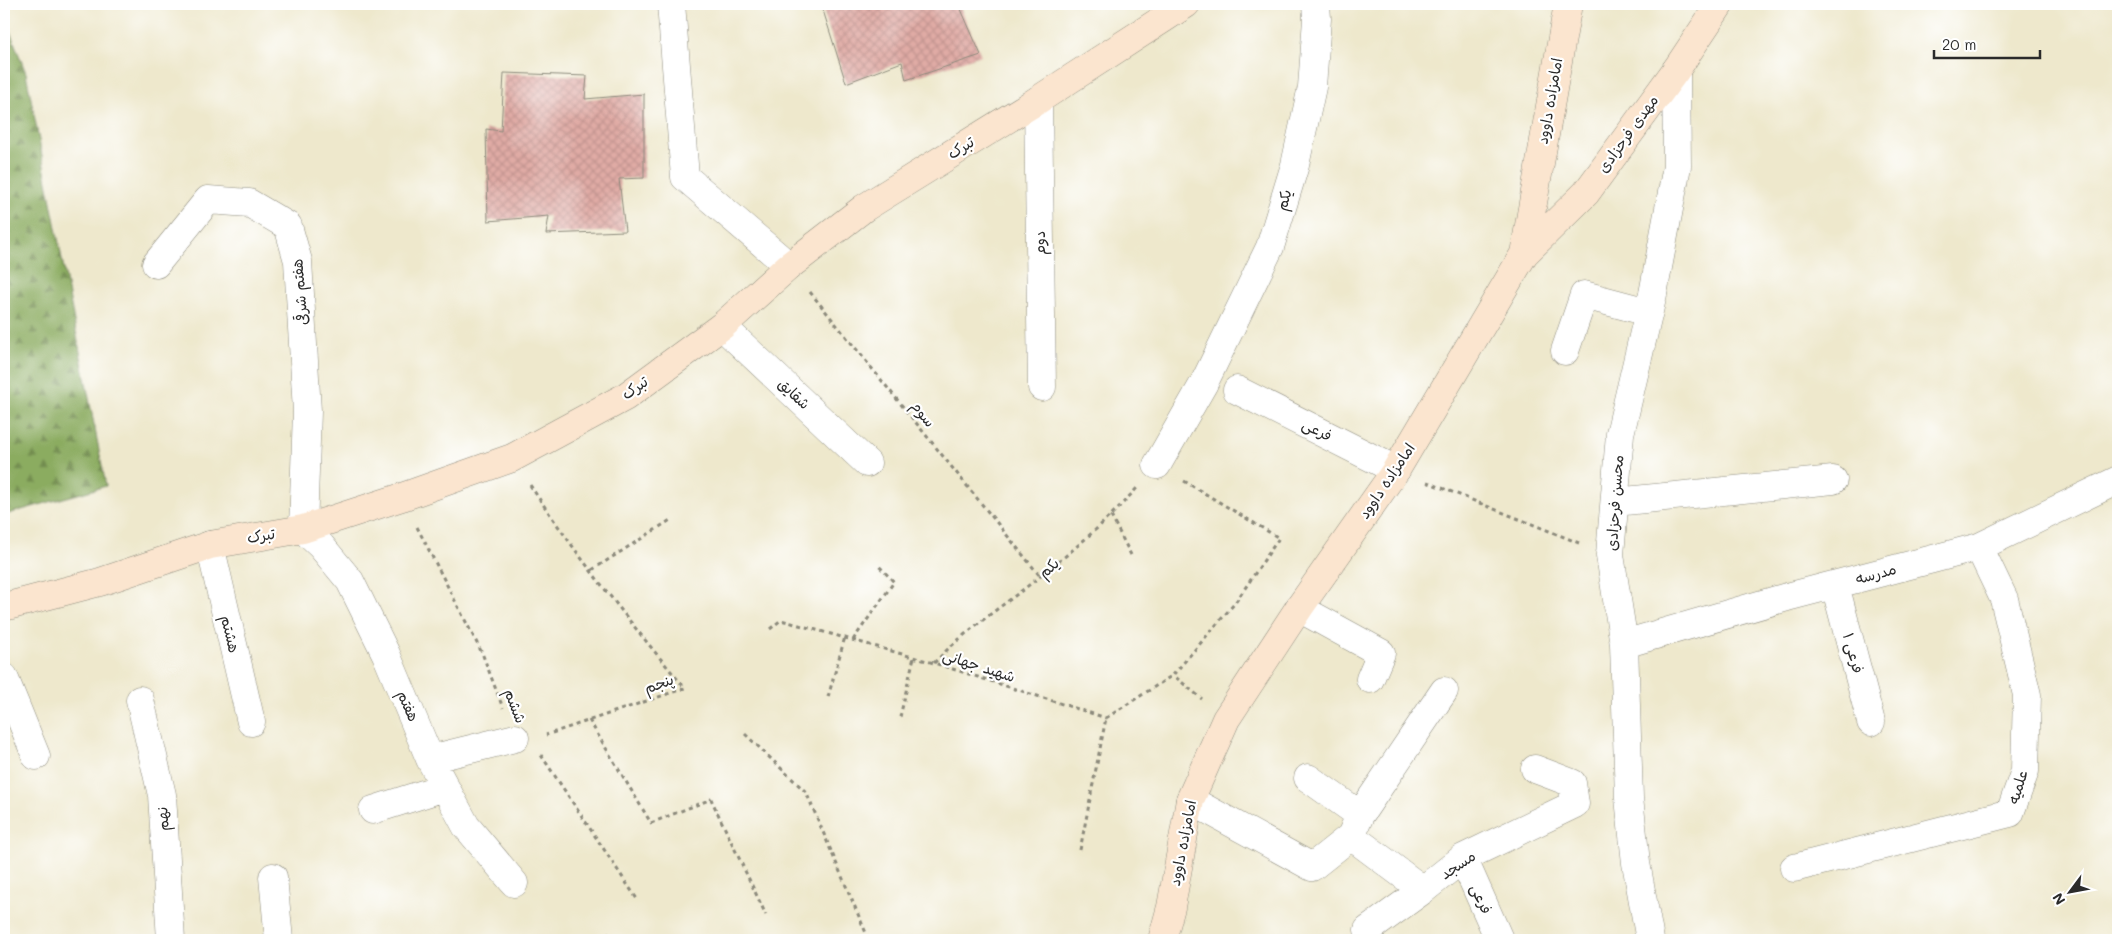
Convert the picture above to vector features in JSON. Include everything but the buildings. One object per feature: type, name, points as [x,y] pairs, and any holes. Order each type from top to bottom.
[{"type":"street","points":[[671,4],[685,177],[789,266]]},
{"type":"street","name":"تبرک","points":[[4,607],[100,582],[210,545],[303,529],[402,497],[512,458],[624,396],[722,326],[789,266],[864,208],[1038,100],[1186,4]]},
{"type":"street","name":"یکم","points":[[1157,465],[1204,382],[1270,247],[1295,165],[1312,87],[1317,19],[1316,4]]},
{"type":"street","name":"امامزاده داوود","points":[[1162,940],[1171,907],[1190,800],[1226,719],[1299,608],[1396,470],[1524,254],[1568,4]]},
{"type":"street","name":"مهدی فرحزادی","points":[[1524,254],[1586,192],[1676,70],[1720,4]]},
{"type":"street","name":"محسن فرحزادی","points":[[1650,940],[1636,863],[1629,798],[1624,644],[1610,555],[1620,434],[1648,312],[1678,166],[1676,70]]},
{"type":"street","name":"دوم","points":[[1038,100],[1042,387]]},
{"type":"street","name":"هفتم شرقی","points":[[156,264],[208,200],[249,203],[288,226],[298,262],[307,412],[303,529]]},
{"type":"street","points":[[1565,351],[1584,295],[1648,312]]},
{"type":"street","name":"شقایق","points":[[722,326],[867,463]]},
{"type":"street","name":"فرعی","points":[[1237,390],[1396,470]]},
{"type":"street","points":[[1615,502],[1833,480]]},
{"type":"street","name":"مدرسه","points":[[1624,644],[1835,584],[1979,547],[2118,480]]},
{"type":"street","name":"هفتم","points":[[303,529],[321,546],[350,581],[386,654],[430,759],[466,826],[514,883]]},
{"type":"street","name":"هشتم","points":[[210,545],[251,722]]},
{"type":"street","name":"علمیه","points":[[1794,868],[2010,813],[2025,770],[2027,695],[2004,600],[1979,547]]},
{"type":"street","name":"فرعی ۱","points":[[1835,584],[1871,722]]},
{"type":"street","points":[[1299,608],[1381,653],[1370,679]]},
{"type":"street","points":[[4,676],[36,756]]},
{"type":"street","points":[[1190,800],[1312,867],[1356,825],[1444,691]]},
{"type":"street","name":"نهم","points":[[140,700],[162,795],[171,940]]},
{"type":"street","points":[[430,759],[523,739]]},
{"type":"street","name":"مسجد","points":[[1423,890],[1463,858],[1575,804],[1572,783],[1535,769]]},
{"type":"street","points":[[1308,778],[1423,890],[1368,930]]},
{"type":"street","points":[[373,810],[446,786]]},
{"type":"street","name":"فرعی","points":[[1463,858],[1500,939]]},
{"type":"street","points":[[273,876],[278,940]]},
{"type":"path","name":"سوم","points":[[789,266],[1041,576]]},
{"type":"path","name":"پنجم","points":[[512,458],[553,519],[642,637],[684,688],[589,720],[523,739]]},
{"type":"path","points":[[1080,850],[1106,718],[1173,675],[1235,603],[1279,538],[1157,465]]},
{"type":"path","name":"یکم","points":[[934,663],[948,648],[1041,576],[1111,516],[1157,465]]},
{"type":"path","points":[[1396,470],[1610,555]]},
{"type":"path","name":"ششم","points":[[402,497],[523,739],[637,898]]},
{"type":"path","points":[[1111,516],[1131,555]]},
{"type":"path","points":[[592,570],[672,519]]},
{"type":"path","points":[[853,640],[894,582],[878,565]]},
{"type":"path","name":"شهید جهانی","points":[[770,629],[781,620],[934,663],[1106,718]]},
{"type":"path","points":[[828,697],[845,637]]},
{"type":"path","points":[[900,717],[914,658]]},
{"type":"path","points":[[1173,675],[1226,719]]},
{"type":"path","points":[[589,720],[651,822],[711,799],[766,914]]},
{"type":"path","points":[[745,734],[806,792],[869,940]]},
{"type":"path","points":[[607,933],[611,940]]},
{"type":"path","points":[[17,940],[49,936],[55,940]]},
{"type":"green space","points":[[4,16],[26,73],[106,486],[4,515]]}]
